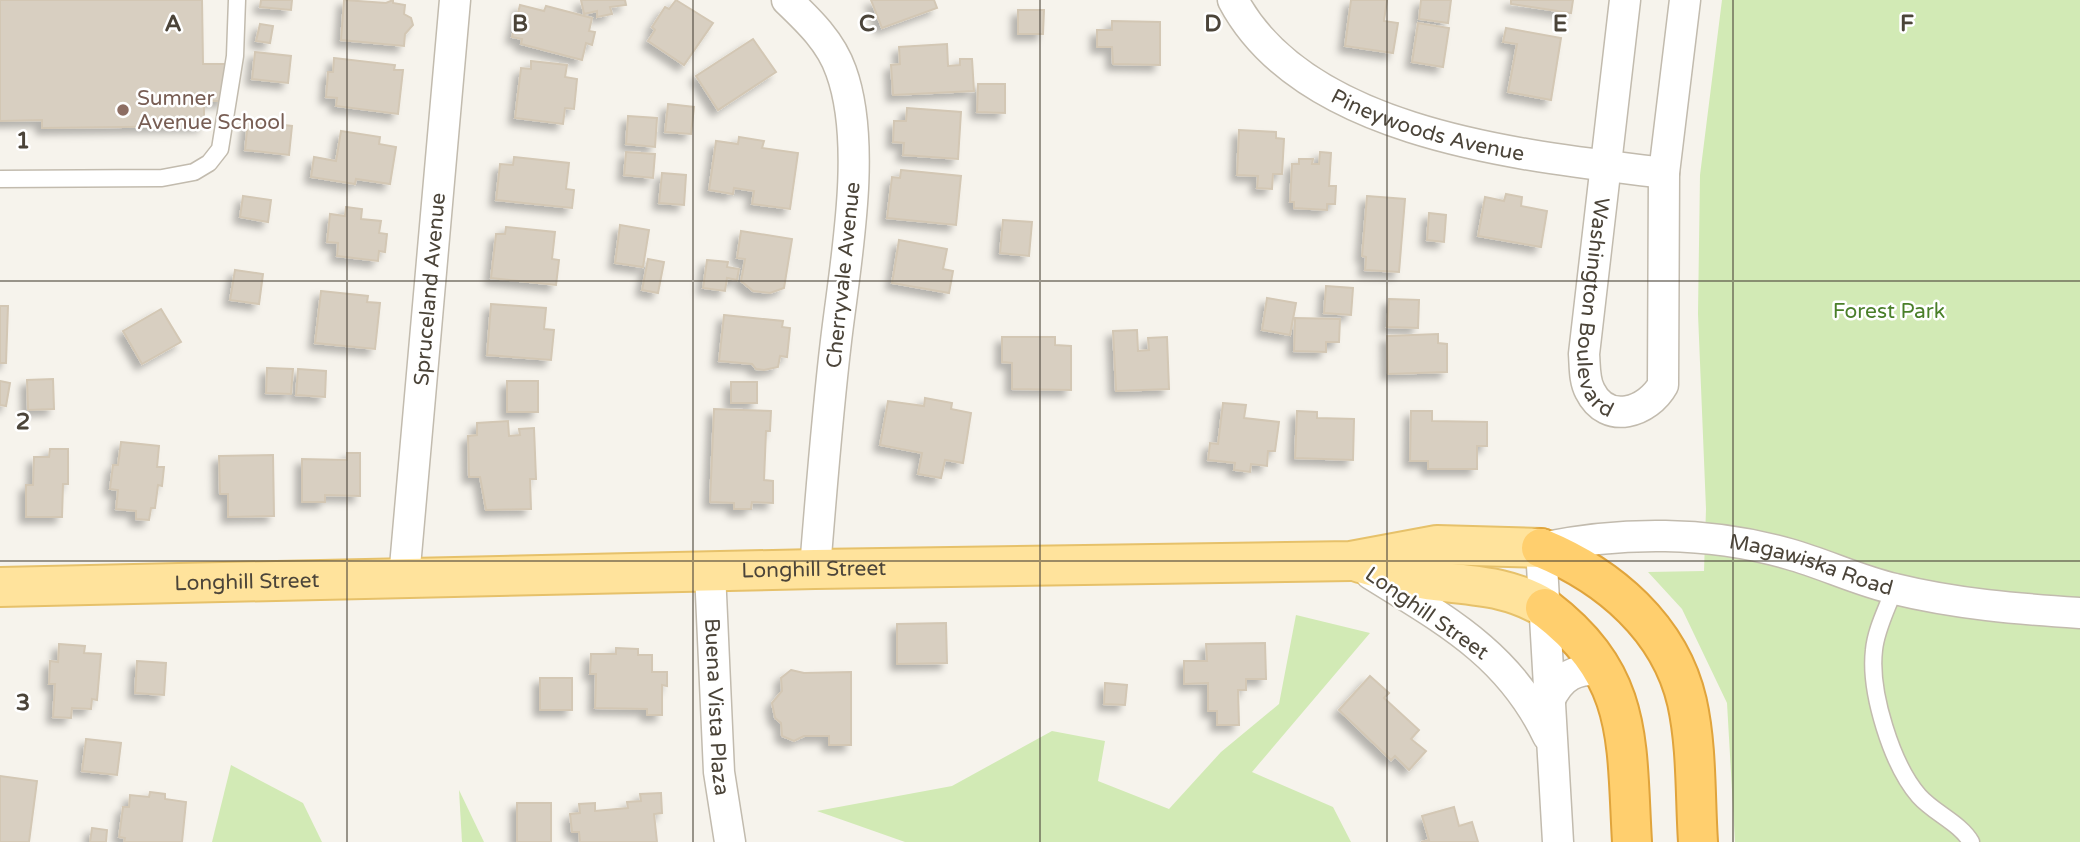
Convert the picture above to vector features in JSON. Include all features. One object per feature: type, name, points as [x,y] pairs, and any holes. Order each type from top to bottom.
[{"type":"highway","points":[[1541,548],[1588,572],[1623,596],[1647,624],[1668,656],[1687,701],[1698,842]]},
{"type":"highway","points":[[1545,608],[1583,641],[1604,670],[1622,713],[1632,842]]},
{"type":"main road","points":[[1351,561],[1437,545],[1541,548]]},
{"type":"main road","name":"Longhill Street","points":[[0,587],[816,569],[1351,561]]},
{"type":"main road","points":[[1351,561],[1433,581],[1508,590],[1545,608]]},
{"type":"street","name":"Spruceland Avenue","points":[[404,578],[455,0]]},
{"type":"street","name":"Cherryvale Avenue","points":[[787,0],[814,26],[841,71],[852,154],[850,229],[836,342],[816,569]]},
{"type":"street","name":"Pineywoods Avenue","points":[[1233,0],[1255,35],[1282,61],[1329,92],[1374,114],[1460,141],[1605,166],[1664,173]]},
{"type":"street","name":"Washington Boulevard","points":[[1625,0],[1584,354],[1591,393],[1602,405],[1615,411],[1629,412],[1645,408],[1657,398],[1663,385],[1664,173],[1685,0]]},
{"type":"street","name":"Magawiska Road","points":[[1541,548],[1613,537],[1722,539],[1791,554],[1894,589],[1999,608],[2080,613]]},
{"type":"street","name":"Longhill Street","points":[[1541,548],[1558,842]]},
{"type":"street","name":"Longhill Street","points":[[1351,561],[1462,631],[1487,651],[1519,687],[1551,742]]},
{"type":"street","name":"Buena Vista Plaza","points":[[710,572],[719,772],[730,842]]},
{"type":"street","points":[[1549,701],[1566,676],[1583,670],[1604,670]]},
{"type":"lane","points":[[0,179],[162,178],[194,172],[209,163],[220,149],[235,56],[237,0]]},
{"type":"lane","points":[[1894,589],[1874,650],[1884,724],[1913,790],[1931,810],[1965,832],[1971,842]]},
{"type":"green space","name":"Forest Park","points":[[1722,0],[2080,0],[2080,842],[1735,842],[1727,703],[1682,609],[1648,572],[1704,571],[1706,509],[1698,314],[1700,175]]},
{"type":"green space","points":[[1296,615],[1370,633],[1252,772],[1333,807],[1351,842],[905,842],[817,811],[952,786],[1052,731],[1105,741],[1098,781],[1169,809],[1221,752],[1279,704]]},
{"type":"green space","points":[[231,765],[303,803],[322,842],[212,842]]},
{"type":"green space","points":[[459,790],[484,842],[462,842]]},
{"type":"building","points":[[0,0],[202,0],[203,64],[225,64],[225,101],[204,101],[204,126],[42,128],[42,120],[0,121]]},
{"type":"building","points":[[261,0],[292,0],[291,10],[260,7]]},
{"type":"building","points":[[344,0],[386,3],[393,0],[393,3],[405,5],[404,14],[411,18],[413,25],[405,34],[404,46],[341,40]]},
{"type":"building","points":[[581,0],[625,0],[626,5],[610,7],[612,14],[597,17],[597,11],[584,14]]},
{"type":"building","points":[[676,0],[713,23],[684,65],[648,41],[655,30],[652,27],[665,7],[669,9]]},
{"type":"building","points":[[871,0],[934,0],[937,8],[882,28]]},
{"type":"building","points":[[1351,0],[1387,0],[1384,21],[1398,23],[1393,53],[1345,46]]},
{"type":"building","points":[[1421,0],[1451,0],[1448,23],[1419,19]]},
{"type":"building","points":[[1511,0],[1573,0],[1571,13],[1511,4]]},
{"type":"building","points":[[520,5],[544,11],[546,6],[592,18],[589,31],[595,32],[592,45],[586,43],[582,60],[521,44],[522,39],[512,37]]},
{"type":"building","points":[[1018,10],[1044,10],[1043,34],[1018,34]]},
{"type":"building","points":[[1112,21],[1160,22],[1160,65],[1113,64],[1112,47],[1097,47],[1097,30],[1112,30]]},
{"type":"building","points":[[1418,23],[1449,28],[1443,67],[1412,62]]},
{"type":"building","points":[[260,24],[273,26],[270,43],[256,41]]},
{"type":"building","points":[[1506,28],[1561,38],[1551,100],[1508,92],[1517,44],[1503,42]]},
{"type":"building","points":[[753,39],[776,72],[718,110],[696,76]]},
{"type":"building","points":[[947,44],[948,66],[960,65],[960,59],[972,59],[974,91],[893,95],[891,65],[900,64],[899,47]]},
{"type":"building","points":[[255,52],[291,56],[288,83],[252,79]]},
{"type":"building","points":[[334,58],[395,65],[394,70],[403,70],[398,114],[336,106],[337,98],[326,97],[328,72],[333,72]]},
{"type":"building","points":[[531,61],[567,65],[565,77],[577,79],[574,109],[565,108],[563,124],[515,118],[521,68],[531,69]]},
{"type":"building","points":[[978,84],[1005,84],[1005,113],[977,112]]},
{"type":"building","points":[[668,104],[694,107],[691,134],[665,132]]},
{"type":"building","points":[[907,108],[961,112],[958,159],[903,155],[904,143],[893,142],[894,121],[906,121]]},
{"type":"building","points":[[628,116],[657,118],[655,147],[626,144]]},
{"type":"building","points":[[248,121],[292,126],[289,155],[245,150]]},
{"type":"building","points":[[1239,130],[1276,132],[1276,138],[1284,139],[1282,174],[1273,174],[1272,189],[1257,188],[1258,176],[1237,175]]},
{"type":"building","points":[[341,131],[380,137],[379,144],[396,147],[390,184],[356,179],[355,184],[311,177],[314,157],[336,161]]},
{"type":"building","points":[[739,137],[764,141],[762,148],[798,153],[790,209],[752,204],[754,191],[734,188],[733,194],[709,190],[716,141],[738,144]]},
{"type":"building","points":[[626,152],[655,154],[653,178],[624,175]]},
{"type":"building","points":[[1320,152],[1331,153],[1329,186],[1336,186],[1335,204],[1327,204],[1327,210],[1294,208],[1294,202],[1290,202],[1292,164],[1299,164],[1299,159],[1313,159],[1312,164],[1319,164]]},
{"type":"building","points":[[514,157],[569,163],[566,189],[574,190],[572,208],[496,200],[500,164],[513,165]]},
{"type":"building","points":[[901,170],[961,176],[956,225],[887,218],[892,177],[900,178]]},
{"type":"building","points":[[662,173],[686,175],[684,205],[659,203]]},
{"type":"building","points":[[1506,194],[1522,197],[1521,206],[1547,211],[1541,247],[1478,236],[1485,197],[1504,201]]},
{"type":"building","points":[[243,196],[271,200],[268,222],[240,217]]},
{"type":"building","points":[[1367,196],[1405,199],[1399,272],[1365,270],[1366,257],[1362,256]]},
{"type":"building","points":[[346,207],[362,209],[361,219],[381,221],[379,233],[387,234],[385,252],[379,251],[378,261],[337,256],[338,243],[327,242],[330,214],[345,216]]},
{"type":"building","points":[[1429,213],[1446,215],[1444,242],[1427,240]]},
{"type":"building","points":[[1003,220],[1032,222],[1029,256],[1000,253]]},
{"type":"building","points":[[620,225],[649,230],[643,267],[615,263]]},
{"type":"building","points":[[506,227],[555,232],[552,259],[559,260],[556,285],[491,278],[496,234],[505,234]]},
{"type":"building","points":[[741,231],[792,239],[784,288],[770,293],[753,291],[741,281],[745,259],[737,258]]},
{"type":"building","points":[[899,240],[947,249],[943,269],[953,271],[949,293],[892,283]]},
{"type":"building","points":[[648,259],[664,262],[658,293],[642,290]]},
{"type":"building","points":[[707,260],[728,262],[727,267],[739,269],[737,280],[727,278],[725,291],[703,288]]},
{"type":"building","points":[[235,270],[263,274],[259,304],[230,300]]},
{"type":"building","points":[[1326,286],[1353,288],[1351,315],[1324,313]]},
{"type":"building","points":[[321,291],[368,296],[367,302],[380,303],[375,349],[315,343]]},
{"type":"building","points":[[1267,298],[1296,303],[1290,335],[1262,330]]},
{"type":"building","points":[[1389,299],[1419,300],[1418,328],[1387,327]]},
{"type":"building","points":[[491,304],[546,308],[544,329],[554,330],[551,360],[487,355]]},
{"type":"building","points":[[0,306],[8,306],[6,363],[0,363]]},
{"type":"building","points":[[161,309],[181,342],[142,364],[123,331]]},
{"type":"building","points":[[724,315],[783,321],[782,327],[790,328],[787,357],[780,356],[778,367],[764,370],[756,369],[752,364],[719,361]]},
{"type":"building","points":[[1295,318],[1340,319],[1339,342],[1326,342],[1326,352],[1294,351]]},
{"type":"building","points":[[1137,330],[1138,351],[1149,350],[1148,338],[1167,337],[1169,389],[1116,391],[1113,331]]},
{"type":"building","points":[[1438,334],[1438,343],[1447,344],[1447,372],[1388,374],[1387,336]]},
{"type":"building","points":[[1002,337],[1055,337],[1055,345],[1071,346],[1071,390],[1012,389],[1012,363],[1002,362]]},
{"type":"building","points":[[267,368],[293,369],[291,394],[266,393]]},
{"type":"building","points":[[298,369],[326,371],[325,397],[296,395]]},
{"type":"building","points":[[53,379],[54,409],[28,410],[27,380]]},
{"type":"building","points":[[0,381],[10,383],[6,406],[0,405]]},
{"type":"building","points":[[507,381],[538,381],[538,412],[507,412]]},
{"type":"building","points":[[731,382],[757,382],[757,403],[731,403]]},
{"type":"building","points":[[925,398],[952,403],[951,409],[971,413],[963,463],[945,460],[941,478],[918,474],[922,453],[880,445],[888,401],[924,406]]},
{"type":"building","points":[[1223,403],[1246,405],[1244,418],[1279,422],[1275,451],[1268,451],[1267,466],[1251,464],[1250,472],[1234,470],[1235,463],[1208,460],[1210,443],[1218,444]]},
{"type":"building","points":[[714,409],[771,411],[770,431],[766,431],[764,480],[773,481],[773,503],[752,502],[751,509],[734,509],[734,503],[710,502]]},
{"type":"building","points":[[1297,411],[1317,412],[1317,418],[1354,419],[1353,460],[1295,458]]},
{"type":"building","points":[[1411,411],[1432,411],[1432,421],[1487,422],[1487,446],[1477,446],[1477,469],[1428,469],[1428,461],[1410,461]]},
{"type":"building","points":[[508,421],[509,436],[520,435],[519,429],[534,428],[536,479],[530,479],[531,509],[486,510],[480,477],[469,477],[468,436],[477,435],[477,423]]},
{"type":"building","points":[[121,442],[159,446],[157,467],[164,467],[162,486],[158,485],[155,508],[151,508],[149,520],[136,519],[136,511],[116,509],[118,490],[110,489],[113,465],[118,465]]},
{"type":"building","points":[[50,449],[68,449],[68,484],[63,484],[62,517],[26,517],[26,485],[33,485],[34,457],[49,457]]},
{"type":"building","points":[[347,453],[360,453],[360,496],[325,495],[325,502],[302,502],[302,459],[347,460]]},
{"type":"building","points":[[273,455],[274,516],[228,517],[228,494],[220,494],[219,456]]},
{"type":"building","points":[[946,623],[947,663],[897,664],[897,624]]},
{"type":"building","points":[[1265,643],[1266,679],[1246,679],[1246,690],[1238,690],[1239,725],[1217,725],[1217,711],[1208,711],[1208,683],[1184,684],[1184,661],[1207,661],[1206,644]]},
{"type":"building","points":[[59,644],[85,646],[84,653],[101,654],[97,700],[92,699],[91,709],[72,708],[71,718],[53,717],[55,684],[49,684],[50,661],[58,662]]},
{"type":"building","points":[[616,648],[638,649],[638,655],[652,655],[652,672],[667,672],[667,686],[662,685],[662,715],[647,715],[647,709],[595,708],[596,674],[590,674],[591,654],[616,654]]},
{"type":"building","points":[[137,661],[166,663],[164,695],[135,693]]},
{"type":"building","points":[[791,670],[804,673],[851,672],[851,745],[829,745],[829,736],[804,736],[794,741],[782,736],[781,723],[775,718],[772,703],[782,691],[781,678]]},
{"type":"building","points":[[1370,676],[1389,693],[1384,698],[1419,730],[1411,739],[1426,751],[1409,770],[1395,756],[1391,760],[1339,710]]},
{"type":"building","points":[[540,678],[572,678],[572,710],[540,710]]},
{"type":"building","points":[[1105,683],[1127,685],[1125,705],[1104,704]]},
{"type":"building","points":[[86,739],[121,743],[117,775],[82,771]]},
{"type":"building","points":[[0,776],[37,781],[29,842],[0,842]]},
{"type":"building","points":[[150,792],[165,794],[165,799],[186,802],[182,842],[124,842],[125,838],[119,837],[123,807],[129,807],[130,795],[149,797]]},
{"type":"building","points":[[661,793],[662,813],[654,814],[657,842],[580,842],[579,832],[572,832],[570,814],[580,813],[579,804],[595,803],[595,811],[628,808],[627,802],[641,801],[640,794]]},
{"type":"building","points":[[517,803],[551,803],[551,842],[517,842]]},
{"type":"building","points":[[1454,807],[1459,826],[1472,822],[1478,842],[1421,842],[1429,840],[1422,816]]},
{"type":"building","points":[[92,828],[107,830],[106,842],[90,842]]},
{"type":"place","name":"Sumner Avenue School","points":[[123,110]]}]
